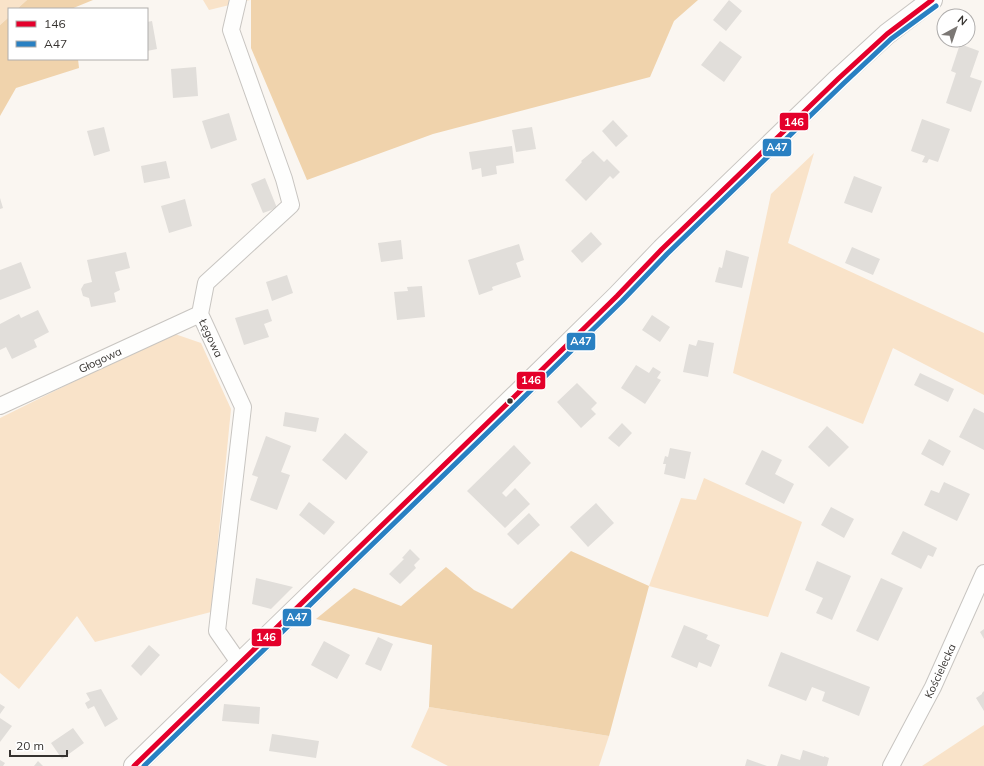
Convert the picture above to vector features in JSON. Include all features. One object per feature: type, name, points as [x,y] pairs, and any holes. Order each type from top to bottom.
[{"type":"street","name":"Łęgowa","points":[[238,0],[231,30],[284,179],[290,206],[206,283],[200,314],[243,407],[217,631],[240,664]]},
{"type":"street","points":[[134,766],[844,73],[887,34],[932,0]]},
{"type":"street","name":"Głogowa","points":[[0,406],[200,314]]},
{"type":"street","name":"Kościelecka","points":[[892,766],[933,687],[984,573]]},
{"type":"shaded area","points":[[0,0],[27,0],[18,8],[8,8],[8,18],[0,25]]},
{"type":"shaded area","points":[[27,0],[93,0],[73,8],[18,8]]},
{"type":"shaded area","points":[[203,0],[250,0],[209,10]]},
{"type":"shaded area","points":[[251,0],[698,0],[674,21],[650,77],[433,134],[307,180],[251,48]]},
{"type":"shaded area","points":[[8,18],[8,60],[78,60],[79,68],[16,88],[0,116],[0,25]]},
{"type":"shaded area","points":[[814,153],[788,243],[984,333],[984,395],[893,348],[863,424],[733,373],[771,194]]},
{"type":"shaded area","points":[[172,333],[201,343],[231,409],[211,612],[95,642],[77,616],[19,689],[0,673],[0,418]]},
{"type":"shaded area","points":[[704,478],[802,522],[768,617],[649,586],[681,498],[696,500]]},
{"type":"shaded area","points":[[571,551],[649,586],[609,736],[429,707],[432,645],[316,619],[354,588],[401,606],[446,567],[474,590],[512,609]]},
{"type":"shaded area","points":[[429,707],[609,736],[599,766],[448,766],[411,747]]},
{"type":"shaded area","points":[[984,725],[984,766],[922,766]]},
{"type":"building","points":[[729,0],[742,11],[726,31],[713,20]]},
{"type":"building","points":[[152,21],[157,49],[148,51],[148,22]]},
{"type":"building","points":[[720,41],[742,57],[724,82],[701,65]]},
{"type":"building","points":[[959,48],[971,48],[979,51],[970,77],[982,81],[971,112],[946,103],[956,73],[951,71]]},
{"type":"building","points":[[196,67],[198,96],[173,98],[171,69]]},
{"type":"building","points":[[229,113],[237,140],[211,149],[202,121]]},
{"type":"building","points":[[922,119],[950,129],[938,162],[929,159],[927,163],[922,162],[925,156],[911,151]]},
{"type":"building","points":[[613,120],[628,136],[616,147],[602,131]]},
{"type":"building","points":[[104,127],[110,151],[94,156],[87,131]]},
{"type":"building","points":[[532,127],[536,149],[516,152],[512,130]]},
{"type":"building","points":[[512,146],[514,163],[496,166],[497,174],[482,177],[481,168],[472,170],[469,152]]},
{"type":"building","points":[[593,151],[604,162],[607,159],[620,172],[613,179],[610,176],[586,201],[565,180],[582,162],[581,161]]},
{"type":"building","points":[[166,161],[170,178],[144,183],[141,166]]},
{"type":"building","points":[[854,176],[882,187],[872,213],[844,203]]},
{"type":"building","points":[[265,178],[277,208],[263,213],[251,184]]},
{"type":"building","points":[[0,198],[3,208],[0,209]]},
{"type":"building","points":[[185,199],[192,226],[169,233],[161,206]]},
{"type":"building","points":[[591,232],[602,244],[582,263],[571,251]]},
{"type":"building","points":[[401,240],[403,259],[381,262],[378,243]]},
{"type":"building","points":[[519,244],[524,260],[516,263],[521,277],[492,287],[493,290],[479,295],[468,260]]},
{"type":"building","points":[[852,247],[880,259],[873,275],[845,263]]},
{"type":"building","points":[[726,250],[749,257],[742,288],[715,282],[719,267],[722,268]]},
{"type":"building","points":[[126,252],[130,268],[115,272],[120,290],[114,293],[116,302],[91,307],[89,298],[83,296],[81,289],[84,284],[92,282],[87,260]]},
{"type":"building","points":[[21,262],[31,288],[0,300],[0,270]]},
{"type":"building","points":[[287,275],[293,293],[272,301],[266,282]]},
{"type":"building","points":[[422,286],[425,317],[397,320],[394,292],[408,291],[407,287]]},
{"type":"building","points":[[268,309],[272,321],[264,324],[269,337],[244,345],[235,318]]},
{"type":"building","points":[[38,310],[49,332],[34,340],[37,347],[12,359],[6,347],[0,350],[0,324],[19,314],[21,318]]},
{"type":"building","points":[[652,315],[670,327],[660,342],[642,330]]},
{"type":"building","points":[[698,340],[714,343],[708,377],[683,372],[689,344],[696,346]]},
{"type":"building","points":[[636,365],[649,373],[653,367],[661,372],[657,378],[661,380],[645,404],[621,388]]},
{"type":"building","points":[[920,373],[954,389],[948,402],[914,385]]},
{"type":"building","points":[[577,383],[597,403],[591,409],[596,414],[581,428],[557,402]]},
{"type":"building","points":[[974,408],[984,413],[984,450],[959,437]]},
{"type":"building","points":[[285,412],[319,418],[316,432],[283,426]]},
{"type":"building","points":[[622,423],[632,433],[619,447],[608,438]]},
{"type":"building","points":[[827,426],[849,447],[829,467],[808,447]]},
{"type":"building","points":[[345,433],[368,452],[346,480],[322,460]]},
{"type":"building","points":[[266,436],[291,446],[281,472],[290,475],[277,510],[250,500],[258,477],[252,475]]},
{"type":"building","points":[[929,439],[951,451],[943,466],[921,454]]},
{"type":"building","points":[[514,445],[531,463],[502,493],[506,497],[515,488],[530,504],[505,528],[467,491]]},
{"type":"building","points":[[670,448],[691,452],[685,479],[664,474],[666,464],[663,464],[665,456],[668,457]]},
{"type":"building","points":[[762,450],[782,460],[775,474],[794,484],[784,504],[745,484]]},
{"type":"building","points":[[944,482],[970,494],[957,521],[924,505],[931,490],[939,493]]},
{"type":"building","points":[[309,502],[335,522],[324,535],[299,515]]},
{"type":"building","points":[[596,503],[614,523],[588,547],[570,527]]},
{"type":"building","points":[[831,507],[854,519],[844,538],[821,525]]},
{"type":"building","points":[[529,513],[540,525],[518,545],[507,534]]},
{"type":"building","points":[[903,531],[937,548],[933,557],[928,555],[921,569],[891,554]]},
{"type":"building","points":[[410,549],[420,559],[414,565],[416,568],[400,584],[389,574],[404,559],[402,558]]},
{"type":"building","points":[[817,561],[851,576],[832,620],[816,613],[823,598],[805,590]]},
{"type":"building","points":[[256,578],[293,587],[271,609],[252,604]]},
{"type":"building","points":[[881,578],[903,588],[878,641],[856,631]]},
{"type":"building","points":[[684,625],[708,635],[706,639],[720,645],[711,667],[699,662],[697,668],[671,657]]},
{"type":"building","points":[[984,629],[984,639],[980,632]]},
{"type":"building","points":[[378,637],[393,644],[381,671],[365,664]]},
{"type":"building","points":[[324,641],[350,655],[337,679],[311,665]]},
{"type":"building","points":[[149,645],[160,655],[141,676],[131,666]]},
{"type":"building","points":[[781,652],[870,687],[859,716],[822,701],[825,692],[812,687],[806,701],[768,686]]},
{"type":"building","points":[[101,689],[118,719],[105,727],[94,706],[88,709],[85,703],[90,700],[86,693]]},
{"type":"building","points":[[984,691],[984,711],[976,698]]},
{"type":"building","points":[[0,704],[5,707],[0,714]]},
{"type":"building","points":[[224,704],[260,707],[259,724],[222,721]]},
{"type":"building","points":[[0,718],[12,726],[0,742]]},
{"type":"building","points":[[73,728],[84,743],[62,759],[51,743]]},
{"type":"building","points":[[272,734],[319,741],[316,758],[269,751]]},
{"type":"building","points":[[803,750],[829,758],[827,766],[777,766],[781,754],[800,760]]},
{"type":"building","points":[[747,759],[767,766],[745,766]]},
{"type":"building","points":[[0,760],[5,763],[3,766],[0,766]]},
{"type":"building","points":[[38,761],[43,766],[34,766]]},
{"type":"transit line","name":"146","points":[[134,766],[513,398],[617,296],[662,249],[839,78],[887,34],[932,0]]},
{"type":"transit line","name":"A47","points":[[144,766],[518,403],[622,301],[667,254],[844,83],[891,39],[936,6]]}]
